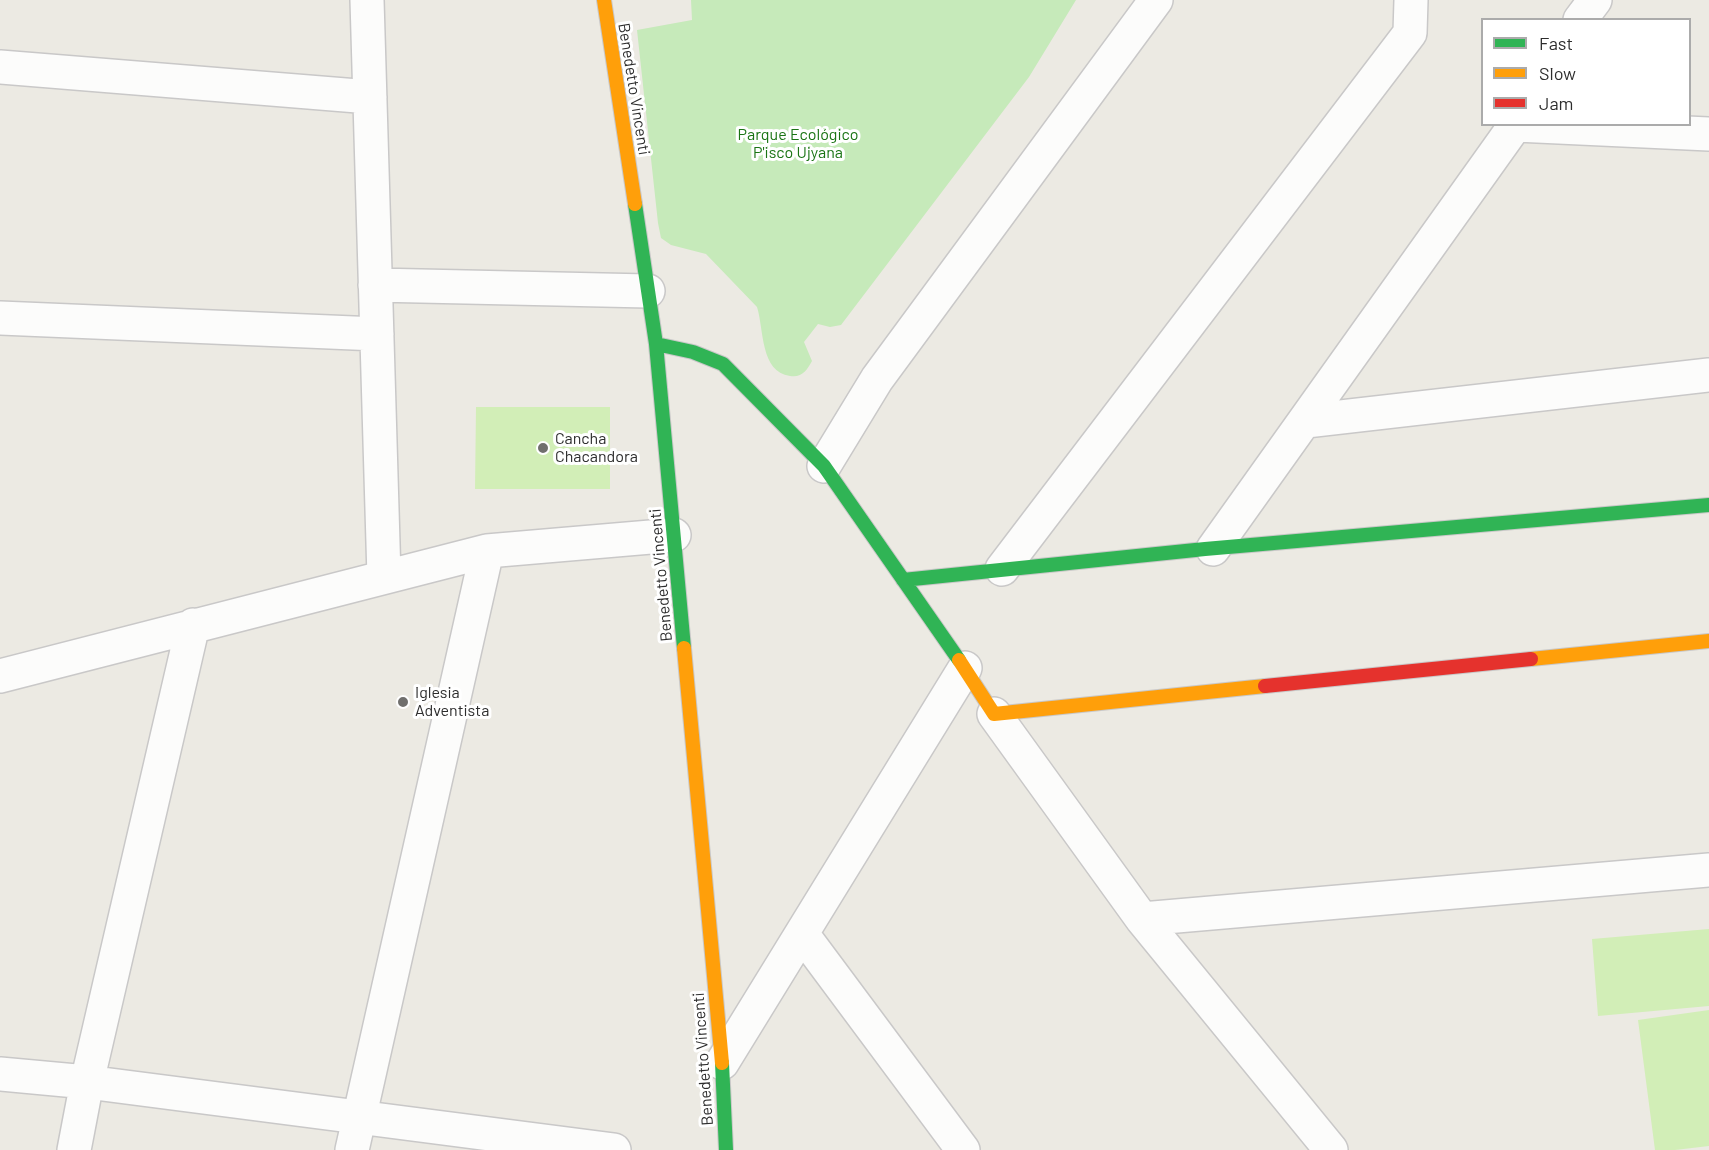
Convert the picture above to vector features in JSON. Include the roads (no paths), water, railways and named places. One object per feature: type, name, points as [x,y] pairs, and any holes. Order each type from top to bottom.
[{"type":"street","points":[[367,0],[384,577]]},
{"type":"street","name":"Benedetto Vincenti","points":[[604,0],[656,344],[722,1063],[726,1150]]},
{"type":"street","points":[[824,466],[877,379],[1156,0]]},
{"type":"street","points":[[1002,569],[1410,33],[1411,0]]},
{"type":"street","points":[[1582,18],[1595,0]]},
{"type":"street","points":[[0,67],[370,97]]},
{"type":"street","points":[[1213,549],[1515,126]]},
{"type":"street","points":[[1537,126],[1709,134]]},
{"type":"street","points":[[375,285],[648,291]]},
{"type":"street","points":[[0,318],[377,334]]},
{"type":"street","points":[[656,344],[693,352],[723,364],[824,466],[965,668],[994,714],[1142,920],[1331,1150]]},
{"type":"street","points":[[1306,421],[1709,375]]},
{"type":"street","points":[[903,580],[1213,549],[1709,505]]},
{"type":"street","points":[[0,676],[487,551],[675,535]]},
{"type":"street","points":[[352,1150],[487,551]]},
{"type":"street","points":[[74,1150],[87,1082],[193,625]]},
{"type":"street","points":[[994,714],[1709,641]]},
{"type":"street","points":[[722,1063],[803,935],[965,668]]},
{"type":"street","points":[[1142,920],[1709,870]]},
{"type":"street","points":[[803,935],[963,1150]]},
{"type":"street","points":[[0,1074],[87,1082],[614,1150]]},
{"type":"place","name":"Cancha Chacandora","points":[[543,448]]},
{"type":"place","name":"Iglesia Adventista","points":[[403,702]]},
{"type":"park label","name":"Parque Ecológico P'isco Ujyana","points":[[798,144]]}]
